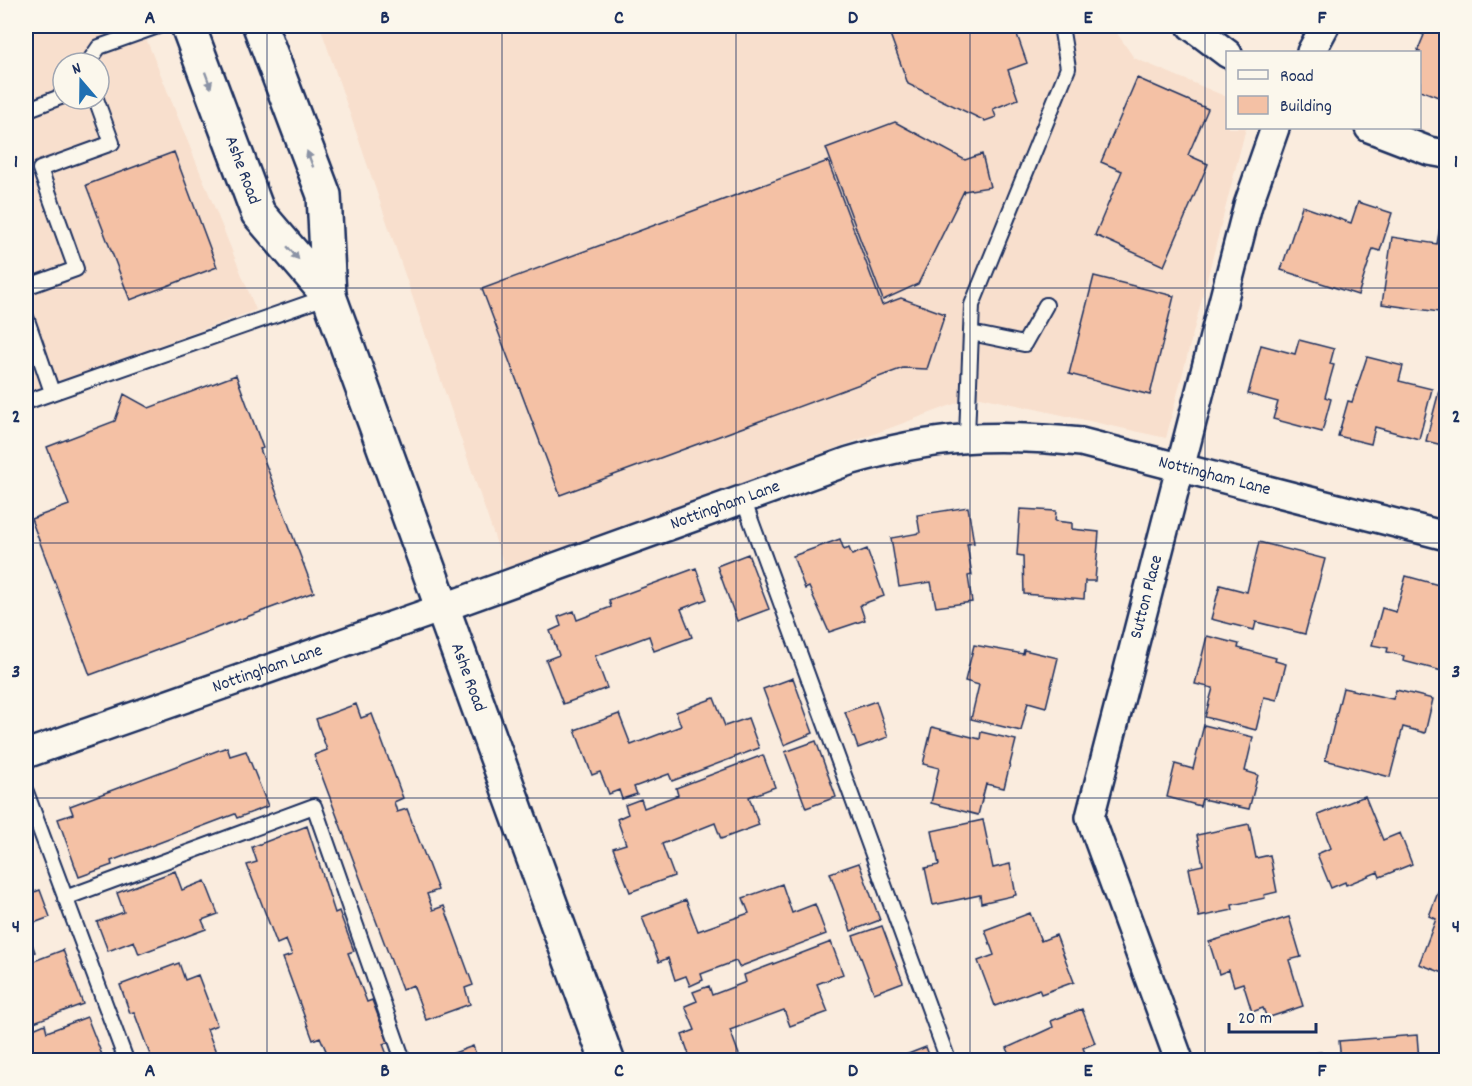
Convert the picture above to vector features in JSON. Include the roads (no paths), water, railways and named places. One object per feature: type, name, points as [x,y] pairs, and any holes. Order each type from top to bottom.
[{"type":"street","name":"Ashe Road","points":[[188,26],[258,213],[329,296]]},
{"type":"street","name":"Ashe Road","points":[[260,26],[324,195],[329,296],[607,1060]]},
{"type":"street","points":[[1191,26],[1226,53]]},
{"type":"street","points":[[1312,51],[1325,26]]},
{"type":"street","name":"Sutton Place","points":[[1179,1060],[1090,817],[1248,205],[1275,129]]},
{"type":"street","points":[[1372,129],[1429,151],[1446,154]]},
{"type":"street","name":"Nottingham Lane","points":[[26,754],[442,608],[743,499],[903,445],[967,436],[1024,436],[1081,442],[1446,536]]},
{"type":"lane","points":[[96,51],[99,46],[125,31],[158,26]]},
{"type":"lane","points":[[967,436],[972,305],[1068,68],[1061,26]]},
{"type":"lane","points":[[26,110],[51,101]]},
{"type":"lane","points":[[26,287],[76,269],[40,169],[112,143],[100,111]]},
{"type":"lane","points":[[26,402],[329,296]]},
{"type":"lane","points":[[971,333],[1024,344],[1046,305]]},
{"type":"lane","points":[[26,316],[52,392]]},
{"type":"lane","points":[[743,499],[948,1060]]},
{"type":"lane","points":[[26,792],[126,1060]]},
{"type":"lane","points":[[65,898],[314,806],[403,1060]]}]
